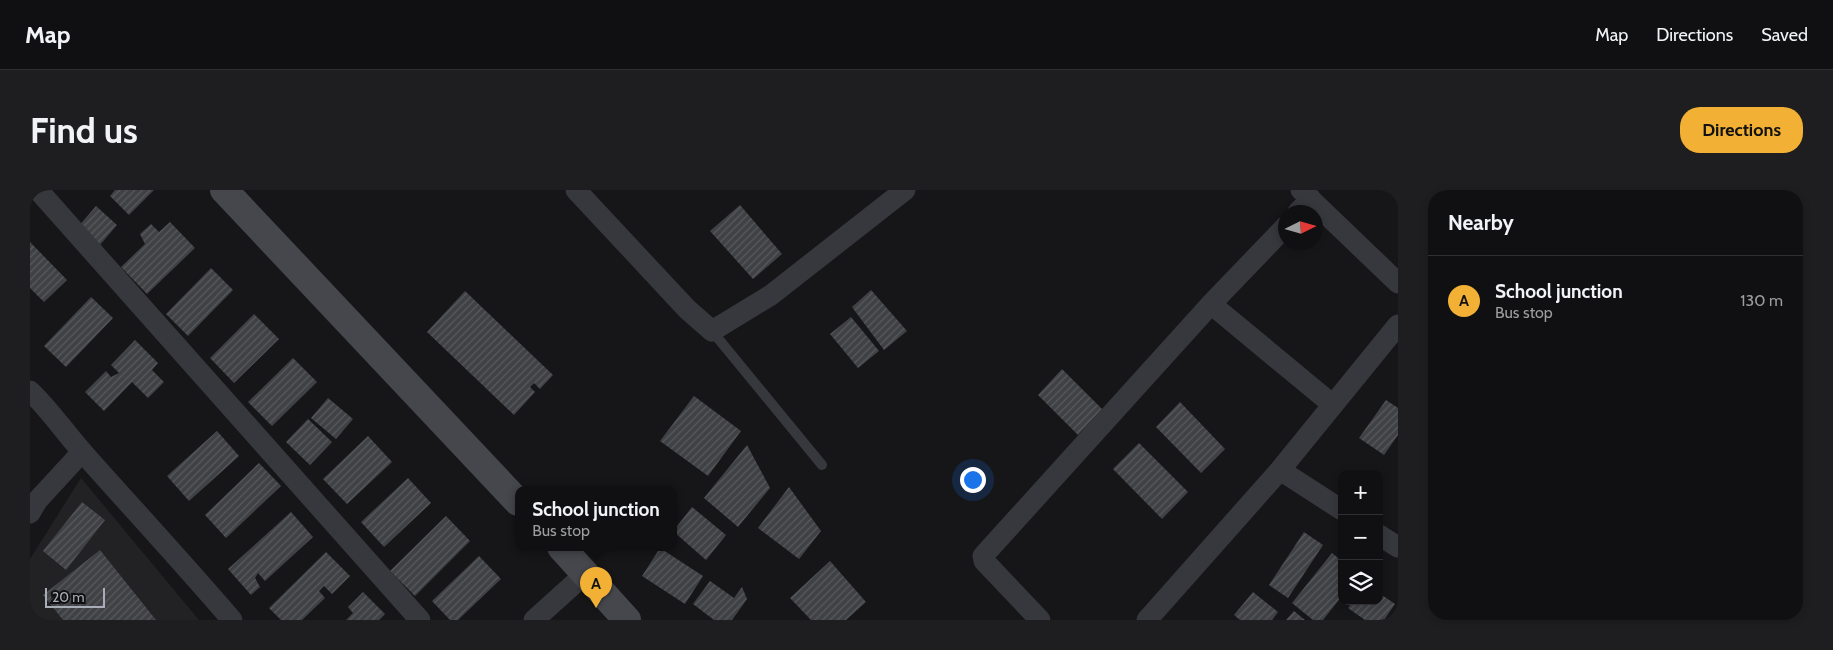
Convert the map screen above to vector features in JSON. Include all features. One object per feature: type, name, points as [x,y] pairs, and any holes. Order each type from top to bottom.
[{"type":"street","points":[[38,190],[420,620]]},
{"type":"street","points":[[224,190],[515,499]]},
{"type":"street","points":[[576,190],[688,309],[712,331],[771,295],[905,190]]},
{"type":"street","points":[[1304,200],[1398,283]]},
{"type":"street","points":[[1040,620],[984,561],[984,556],[1211,304],[1278,234]]},
{"type":"street","points":[[1211,304],[1333,405]]},
{"type":"street","points":[[1147,620],[1280,470],[1398,325]]},
{"type":"street","points":[[30,391],[45,405],[82,452],[181,560],[232,620]]},
{"type":"street","points":[[30,513],[37,501],[82,452]]},
{"type":"street","points":[[1280,470],[1338,507]]},
{"type":"street","points":[[1383,538],[1398,547]]},
{"type":"street","points":[[565,551],[627,620]]},
{"type":"street","points":[[534,620],[586,573]]},
{"type":"lane","points":[[712,331],[822,465]]},
{"type":"shaded area","points":[[81,478],[199,620],[30,620],[30,559]]},
{"type":"building","points":[[115,190],[154,190],[129,215],[110,196]]},
{"type":"building","points":[[740,205],[782,254],[753,279],[710,231]]},
{"type":"building","points":[[96,206],[117,225],[99,246],[78,227]]},
{"type":"building","points":[[170,222],[195,248],[147,294],[121,267],[145,244],[140,234],[151,224],[159,232]]},
{"type":"building","points":[[30,242],[67,280],[44,302],[30,288]]},
{"type":"building","points":[[211,268],[233,290],[188,336],[166,314]]},
{"type":"building","points":[[871,290],[907,331],[884,350],[852,307]]},
{"type":"building","points":[[465,291],[553,375],[540,389],[534,383],[530,387],[535,392],[514,415],[427,332]]},
{"type":"building","points":[[91,297],[113,318],[66,367],[44,346]]},
{"type":"building","points":[[254,314],[279,339],[234,383],[210,358]]},
{"type":"building","points":[[851,317],[879,351],[858,368],[830,334]]},
{"type":"building","points":[[135,340],[158,363],[152,370],[164,382],[148,398],[132,382],[104,411],[85,392],[106,371],[111,377],[119,373],[111,365]]},
{"type":"building","points":[[293,358],[317,382],[272,426],[248,402]]},
{"type":"building","points":[[1062,369],[1102,409],[1078,435],[1038,395]]},
{"type":"building","points":[[694,396],[741,431],[708,476],[660,441]]},
{"type":"building","points":[[328,398],[353,419],[336,439],[311,418]]},
{"type":"building","points":[[1386,400],[1398,408],[1398,435],[1384,455],[1359,438]]},
{"type":"building","points":[[1180,402],[1225,449],[1201,473],[1156,427]]},
{"type":"building","points":[[308,419],[332,442],[310,465],[286,442]]},
{"type":"building","points":[[217,431],[239,456],[189,501],[167,476]]},
{"type":"building","points":[[368,436],[392,462],[347,504],[323,479]]},
{"type":"building","points":[[1139,443],[1188,492],[1162,519],[1113,469]]},
{"type":"building","points":[[747,445],[770,488],[738,527],[704,498]]},
{"type":"building","points":[[259,463],[281,486],[226,538],[205,515]]},
{"type":"building","points":[[408,478],[431,503],[384,547],[361,522]]},
{"type":"building","points":[[789,487],[821,531],[799,559],[758,528]]},
{"type":"building","points":[[82,502],[105,520],[66,570],[43,551]]},
{"type":"building","points":[[692,507],[726,535],[706,560],[677,535],[677,526]]},
{"type":"building","points":[[291,512],[313,537],[265,581],[258,573],[255,578],[260,587],[251,595],[228,569]]},
{"type":"building","points":[[446,516],[470,541],[415,596],[390,571]]},
{"type":"building","points":[[1304,532],[1323,545],[1288,598],[1269,585]]},
{"type":"building","points":[[100,550],[156,620],[63,620],[43,595]]},
{"type":"building","points":[[658,551],[665,551],[703,576],[685,604],[642,576]]},
{"type":"building","points":[[326,552],[350,576],[332,594],[324,586],[319,591],[325,598],[302,620],[281,620],[269,608]]},
{"type":"building","points":[[1332,553],[1338,558],[1338,601],[1323,620],[1313,620],[1292,603]]},
{"type":"building","points":[[479,556],[501,579],[458,620],[450,620],[432,601]]},
{"type":"building","points":[[830,561],[866,602],[846,620],[811,620],[790,598]]},
{"type":"building","points":[[710,581],[734,598],[742,587],[747,599],[732,620],[714,620],[693,604]]},
{"type":"building","points":[[363,592],[385,614],[379,620],[346,620],[353,613],[348,607]]},
{"type":"building","points":[[1253,592],[1278,612],[1272,620],[1240,620],[1234,615]]},
{"type":"building","points":[[1383,596],[1395,604],[1384,620],[1365,620],[1348,608],[1350,605],[1383,605]]},
{"type":"building","points":[[1294,611],[1305,620],[1286,620]]},
{"type":"place","name":"School junction","points":[[596,608]]}]
